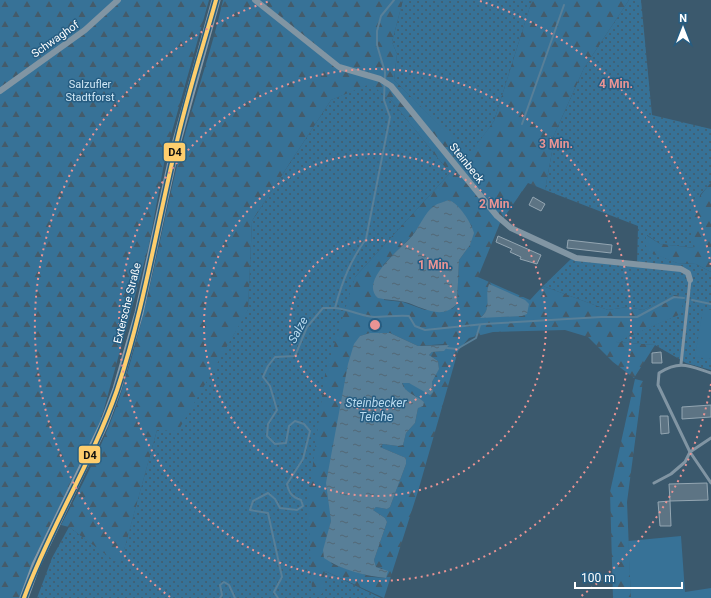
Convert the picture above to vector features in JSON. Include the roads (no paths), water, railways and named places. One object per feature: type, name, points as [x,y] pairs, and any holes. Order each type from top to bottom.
[{"type":"main road","name":"Extersche Straße","points":[[24,598],[36,565],[104,424],[117,389],[138,313],[175,148],[216,0]]},
{"type":"street","name":"Schwaghof","points":[[0,90],[85,30],[118,0]]},
{"type":"street","name":"Steinbeck","points":[[255,0],[339,67],[380,79],[391,86],[497,216],[511,228],[576,258],[681,269],[688,273],[690,280]]},
{"type":"lane","points":[[681,364],[690,280]]},
{"type":"lane","points":[[711,373],[681,364],[668,368],[659,373],[658,385],[690,452],[711,483]]},
{"type":"lane","points":[[654,483],[671,474],[680,467],[690,452],[711,438]]},
{"type":"water","points":[[449,200],[457,205],[464,214],[474,233],[470,245],[459,260],[457,304],[445,312],[438,312],[405,302],[378,298],[373,291],[374,283],[384,265],[412,236],[425,216],[434,206]]},
{"type":"water","points":[[489,284],[525,300],[529,304],[527,314],[522,316],[480,318],[486,310]]},
{"type":"water","name":"Steinbecker Teiche","points":[[370,333],[390,333],[418,346],[449,345],[444,351],[432,352],[429,355],[438,361],[439,369],[432,382],[433,392],[430,395],[409,383],[402,383],[405,389],[424,402],[423,406],[418,408],[415,423],[406,433],[403,445],[398,446],[383,444],[380,447],[406,458],[406,464],[390,507],[387,509],[376,507],[373,510],[385,518],[387,522],[374,560],[376,567],[388,571],[386,578],[362,574],[338,566],[324,558],[323,550],[331,521],[326,483],[348,364],[354,344],[360,336]]},
{"type":"waterway","name":"Salze","points":[[278,598],[274,592],[282,577],[268,513],[250,510],[253,501],[268,493],[275,499],[280,508],[297,510],[303,506],[301,500],[295,498],[291,494],[287,484],[303,459],[310,431],[304,424],[295,421],[289,426],[286,443],[275,444],[267,436],[268,424],[277,410],[270,386],[263,377],[268,366],[275,357],[295,356],[307,327],[323,308],[335,308],[347,272],[355,255],[366,239],[390,117],[384,100],[385,72],[377,45],[377,31],[381,16],[394,0]]},
{"type":"waterway","points":[[522,124],[564,5]]},
{"type":"waterway","points":[[335,308],[374,317],[409,316],[415,326],[425,330],[484,324],[601,317],[637,317],[674,297],[684,298]]},
{"type":"waterway","points":[[692,300],[711,304]]},
{"type":"waterway","points":[[447,348],[457,349],[476,338],[480,325]]},
{"type":"waterway","name":"Salze","points":[[220,598],[222,595],[220,585],[224,582],[229,585],[235,598]]},
{"type":"park label","name":"Salzufler Stadtforst","points":[[90,90]]}]
